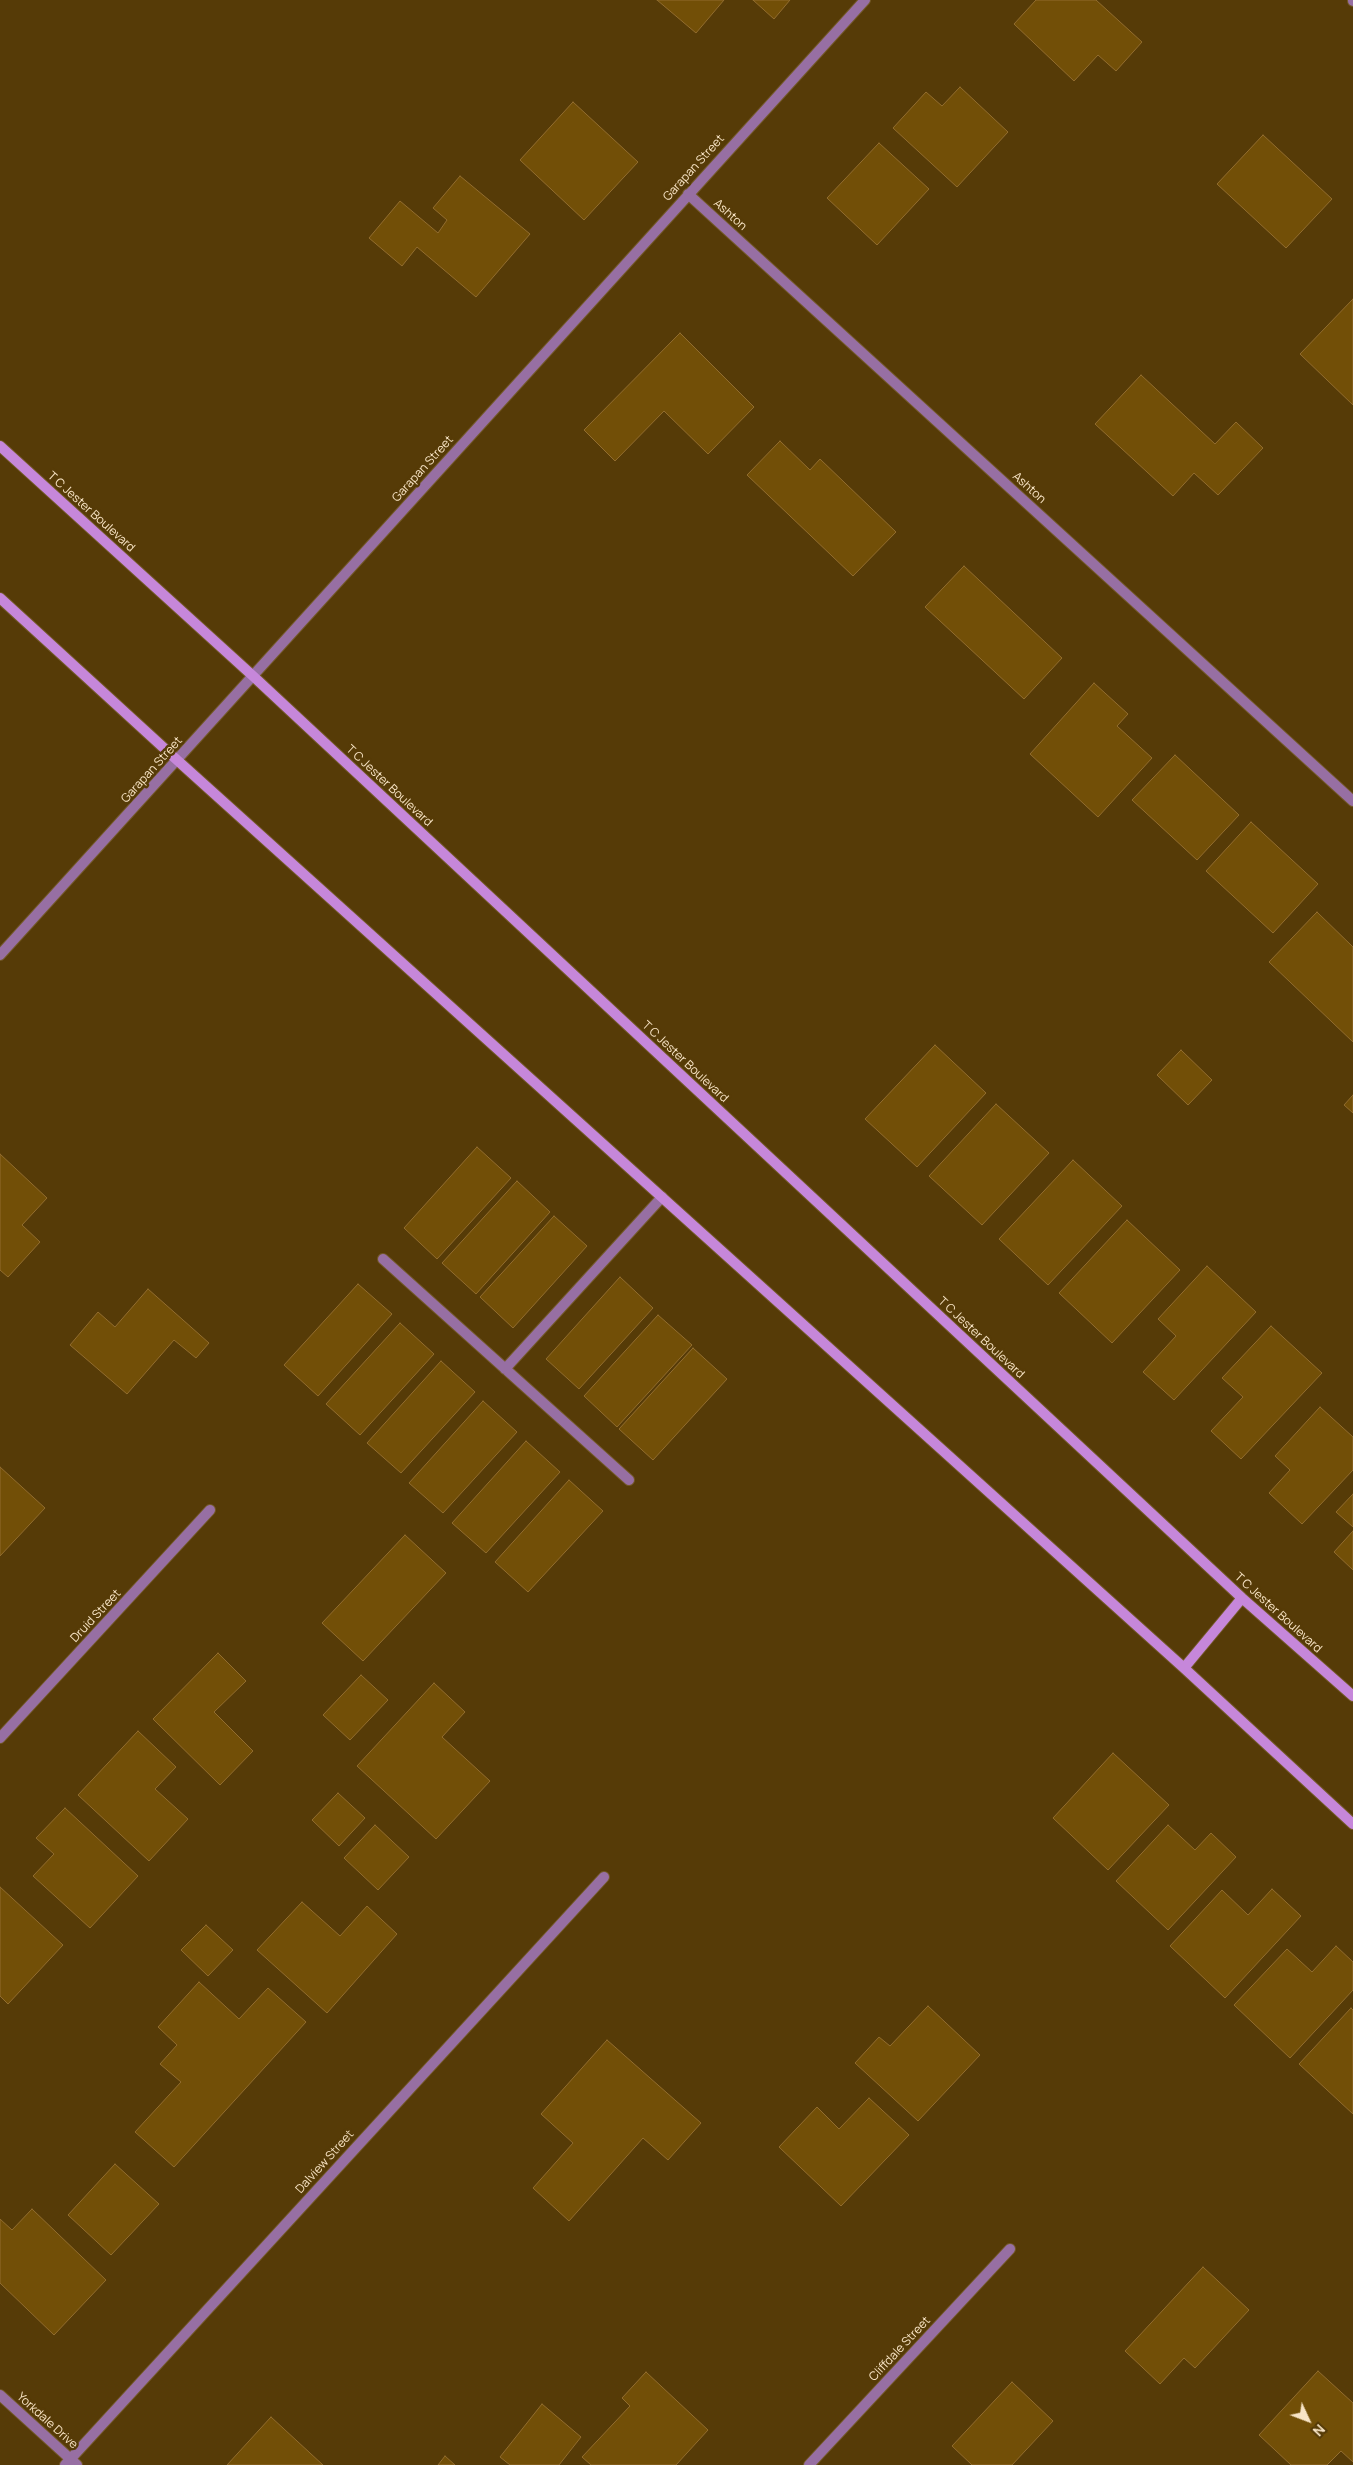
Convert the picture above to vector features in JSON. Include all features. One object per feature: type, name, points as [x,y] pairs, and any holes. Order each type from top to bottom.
[{"type":"main road","name":"T C Jester Boulevard","points":[[0,446],[252,676],[1242,1598],[1353,1696]]},
{"type":"main road","points":[[0,598],[177,760],[1184,1668],[1353,1824]]},
{"type":"main road","points":[[1184,1668],[1242,1598]]},
{"type":"street","name":"Garapan Street","points":[[0,955],[865,0]]},
{"type":"street","name":"Ashton","points":[[688,194],[1353,801]]},
{"type":"street","points":[[505,1369],[662,1197]]},
{"type":"street","points":[[383,1259],[629,1480]]},
{"type":"street","name":"Druid Street","points":[[0,1738],[210,1510]]},
{"type":"street","name":"Dalview Street","points":[[71,2463],[604,1877]]},
{"type":"street","name":"Cliffdale Street","points":[[809,2465],[1010,2249]]},
{"type":"street","name":"Yorkdale Drive","points":[[0,2395],[71,2463]]},
{"type":"building","points":[[657,0],[724,0],[696,33]]},
{"type":"building","points":[[753,0],[790,0],[774,19]]},
{"type":"building","points":[[1036,0],[1096,0],[1142,42],[1116,71],[1098,55],[1074,81],[1014,24]]},
{"type":"building","points":[[960,87],[1008,132],[957,187],[893,128],[926,92],[942,106]]},
{"type":"building","points":[[573,102],[638,162],[584,220],[520,160]]},
{"type":"building","points":[[1263,135],[1332,199],[1286,248],[1217,184]]},
{"type":"building","points":[[879,143],[929,189],[877,245],[827,198]]},
{"type":"building","points":[[460,176],[530,234],[476,297],[417,247],[402,266],[369,238],[400,201],[438,233],[447,220],[433,208]]},
{"type":"building","points":[[1353,299],[1353,405],[1300,354]]},
{"type":"building","points":[[680,333],[754,407],[708,454],[664,411],[615,461],[584,430]]},
{"type":"building","points":[[1141,375],[1215,444],[1236,422],[1263,448],[1218,495],[1194,473],[1173,496],[1095,424]]},
{"type":"building","points":[[780,441],[810,470],[820,459],[896,532],[853,576],[747,475]]},
{"type":"building","points":[[964,566],[1062,658],[1024,699],[925,607]]},
{"type":"building","points":[[1094,683],[1128,714],[1117,726],[1152,758],[1098,817],[1030,754]]},
{"type":"building","points":[[1175,755],[1239,815],[1197,860],[1132,800]]},
{"type":"building","points":[[1251,822],[1318,884],[1273,933],[1206,871]]},
{"type":"building","points":[[1317,912],[1353,947],[1353,1042],[1269,962]]},
{"type":"building","points":[[935,1045],[986,1093],[917,1167],[865,1119]]},
{"type":"building","points":[[1181,1050],[1212,1080],[1188,1105],[1157,1075]]},
{"type":"building","points":[[1353,1095],[1353,1113],[1344,1105]]},
{"type":"building","points":[[996,1104],[1049,1153],[982,1225],[929,1176]]},
{"type":"building","points":[[477,1147],[511,1178],[437,1259],[404,1228]]},
{"type":"building","points":[[0,1154],[47,1198],[22,1225],[40,1242],[8,1277],[0,1270]]},
{"type":"building","points":[[1073,1160],[1122,1206],[1048,1285],[999,1239]]},
{"type":"building","points":[[517,1181],[550,1212],[476,1294],[442,1263]]},
{"type":"building","points":[[554,1216],[587,1246],[513,1328],[480,1297]]},
{"type":"building","points":[[1127,1220],[1180,1270],[1112,1343],[1059,1293]]},
{"type":"building","points":[[1207,1266],[1256,1312],[1174,1400],[1143,1372],[1176,1336],[1158,1319]]},
{"type":"building","points":[[620,1277],[653,1308],[579,1389],[546,1359]]},
{"type":"building","points":[[358,1284],[392,1314],[318,1396],[284,1365]]},
{"type":"building","points":[[148,1289],[209,1343],[196,1358],[174,1340],[127,1394],[70,1345],[98,1312],[115,1327]]},
{"type":"building","points":[[658,1315],[692,1345],[617,1427],[584,1396]]},
{"type":"building","points":[[400,1323],[434,1354],[360,1435],[326,1404]]},
{"type":"building","points":[[1271,1326],[1322,1373],[1241,1459],[1211,1431],[1243,1397],[1222,1378]]},
{"type":"building","points":[[693,1348],[727,1379],[653,1460],[619,1429]]},
{"type":"building","points":[[441,1361],[475,1392],[401,1473],[367,1443]]},
{"type":"building","points":[[483,1401],[517,1432],[443,1513],[409,1483]]},
{"type":"building","points":[[1320,1407],[1353,1437],[1353,1470],[1302,1524],[1269,1493],[1290,1470],[1275,1456]]},
{"type":"building","points":[[526,1441],[560,1472],[486,1553],[452,1523]]},
{"type":"building","points":[[0,1467],[45,1508],[0,1556]]},
{"type":"building","points":[[569,1480],[603,1511],[528,1592],[495,1562]]},
{"type":"building","points":[[1353,1494],[1353,1527],[1336,1512]]},
{"type":"building","points":[[1353,1531],[1353,1570],[1334,1552]]},
{"type":"building","points":[[405,1535],[446,1573],[363,1661],[322,1623]]},
{"type":"building","points":[[218,1653],[246,1681],[214,1712],[253,1751],[220,1785],[153,1719]]},
{"type":"building","points":[[361,1675],[388,1700],[350,1740],[323,1715]]},
{"type":"building","points":[[434,1683],[465,1712],[442,1737],[490,1781],[436,1839],[357,1766]]},
{"type":"building","points":[[138,1731],[176,1767],[155,1789],[188,1819],[149,1861],[78,1795]]},
{"type":"building","points":[[1113,1753],[1169,1805],[1108,1870],[1053,1818]]},
{"type":"building","points":[[338,1793],[365,1818],[339,1846],[312,1820]]},
{"type":"building","points":[[65,1808],[138,1876],[90,1928],[33,1876],[54,1854],[36,1838]]},
{"type":"building","points":[[375,1825],[409,1857],[378,1890],[344,1858]]},
{"type":"building","points":[[1168,1825],[1195,1850],[1211,1833],[1236,1857],[1168,1930],[1116,1881]]},
{"type":"building","points":[[0,1887],[63,1945],[8,2004],[0,1996]]},
{"type":"building","points":[[1272,1889],[1301,1916],[1225,1998],[1170,1946],[1222,1890],[1248,1915]]},
{"type":"building","points":[[302,1902],[340,1936],[367,1906],[397,1934],[327,2013],[257,1950]]},
{"type":"building","points":[[206,1925],[233,1950],[208,1976],[181,1950]]},
{"type":"building","points":[[1336,1946],[1353,1962],[1353,1990],[1290,2058],[1234,2005],[1287,1949],[1312,1972]]},
{"type":"building","points":[[199,1982],[239,2019],[268,1988],[306,2022],[174,2167],[135,2132],[181,2082],[160,2064],[177,2045],[158,2027]]},
{"type":"building","points":[[928,2006],[980,2055],[918,2121],[855,2063],[879,2037],[890,2046]]},
{"type":"building","points":[[1351,2008],[1353,2010],[1353,2114],[1299,2064]]},
{"type":"building","points":[[607,2040],[701,2123],[668,2160],[643,2138],[569,2221],[533,2188],[573,2143],[541,2114]]},
{"type":"building","points":[[869,2098],[909,2135],[841,2206],[779,2147],[817,2107],[839,2129]]},
{"type":"building","points":[[115,2164],[159,2204],[111,2255],[68,2215]]},
{"type":"building","points":[[32,2209],[106,2280],[54,2335],[0,2283],[0,2219],[12,2230]]},
{"type":"building","points":[[1203,2267],[1249,2310],[1195,2368],[1184,2358],[1160,2384],[1125,2351]]},
{"type":"building","points":[[1318,2371],[1353,2403],[1353,2462],[1341,2451],[1327,2465],[1291,2465],[1259,2435]]},
{"type":"building","points":[[646,2372],[708,2430],[676,2465],[591,2465],[582,2457],[630,2406],[622,2398]]},
{"type":"building","points":[[1012,2382],[1053,2421],[1012,2465],[972,2465],[952,2446]]},
{"type":"building","points":[[542,2404],[581,2437],[559,2465],[510,2465],[500,2457]]},
{"type":"building","points":[[271,2417],[323,2465],[227,2465]]},
{"type":"building","points":[[445,2456],[455,2465],[438,2465]]}]
